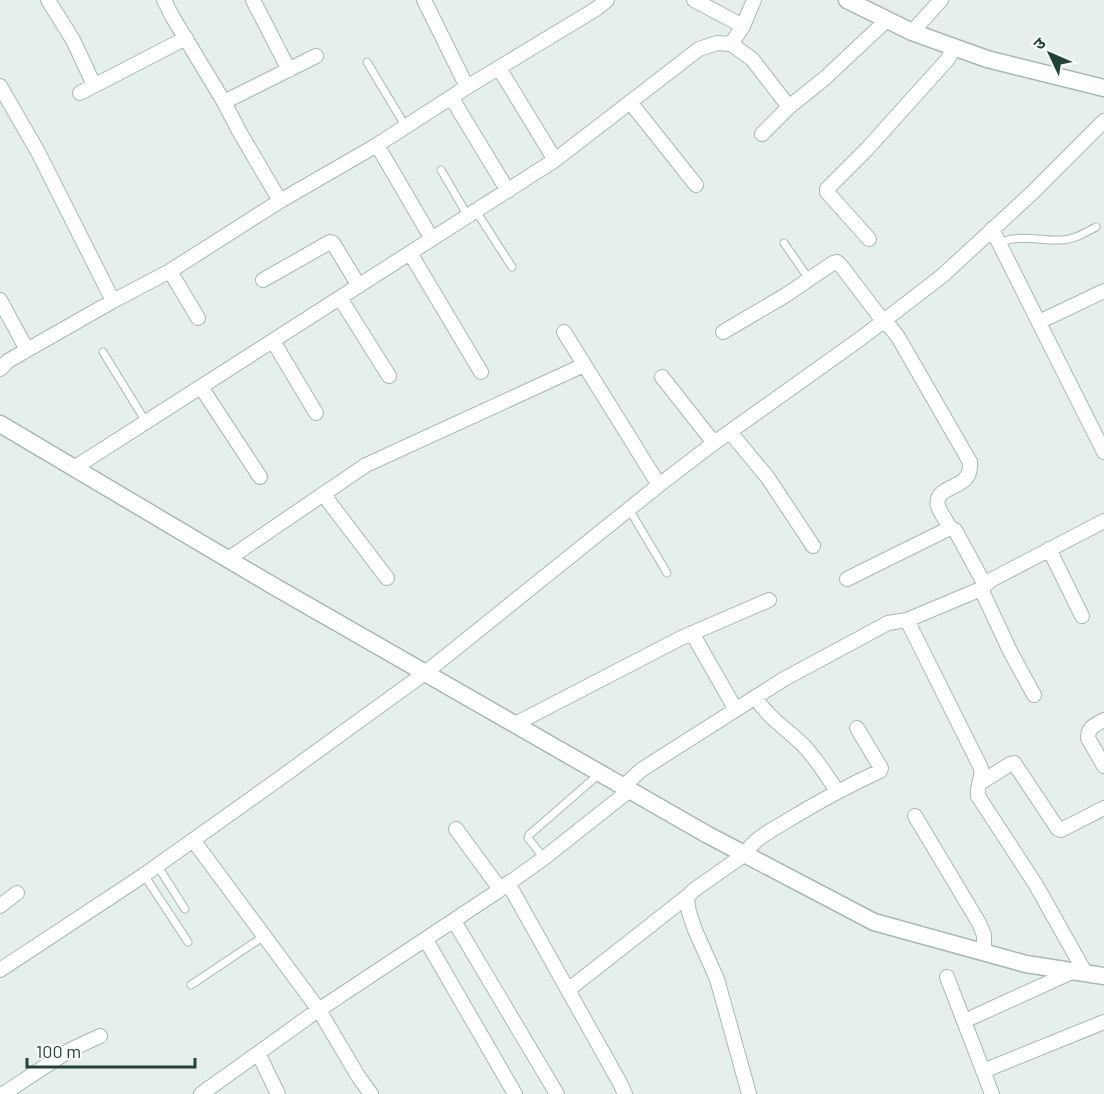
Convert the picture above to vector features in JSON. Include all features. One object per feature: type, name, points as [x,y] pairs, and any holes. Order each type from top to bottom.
[{"type":"street","points":[[48,0],[72,40],[94,85]]},
{"type":"street","points":[[164,0],[280,201]]},
{"type":"street","points":[[424,0],[467,87]]},
{"type":"street","points":[[0,369],[8,361],[27,350],[170,271],[280,201],[377,145],[607,0]]},
{"type":"street","points":[[694,0],[743,26]]},
{"type":"street","points":[[731,44],[743,26],[754,0]]},
{"type":"street","points":[[847,0],[912,32],[987,59],[1104,88]]},
{"type":"street","points":[[912,32],[941,0]]},
{"type":"street","points":[[255,1],[289,70]]},
{"type":"street","points":[[762,134],[887,20]]},
{"type":"street","points":[[80,93],[186,38]]},
{"type":"street","points":[[74,468],[555,160],[699,49],[717,43],[731,44],[752,58],[789,107]]},
{"type":"street","points":[[869,239],[827,192],[827,189],[912,100],[948,59],[954,47]]},
{"type":"street","points":[[224,102],[316,56]]},
{"type":"street","points":[[499,68],[555,160]]},
{"type":"street","points":[[0,86],[38,152],[113,301]]},
{"type":"street","points":[[451,97],[508,191]]},
{"type":"street","points":[[630,102],[696,185]]},
{"type":"street","points":[[0,970],[144,875],[425,673],[659,485],[942,276],[1032,193],[1104,121]]},
{"type":"street","points":[[377,145],[432,239]]},
{"type":"street","points":[[992,229],[1104,452]]},
{"type":"street","points":[[263,280],[330,242],[333,243],[359,286]]},
{"type":"street","points":[[410,253],[481,372]]},
{"type":"street","points":[[723,332],[786,295],[833,263],[837,262],[849,275],[883,321],[898,337],[970,462],[969,473],[964,480],[945,490],[938,499],[938,505],[950,528],[955,530],[983,587],[1010,651],[1034,695]]},
{"type":"street","points":[[170,271],[198,318]]},
{"type":"street","points":[[1039,322],[1104,291]]},
{"type":"street","points":[[340,298],[389,376]]},
{"type":"street","points":[[0,300],[27,350]]},
{"type":"street","points":[[564,332],[659,485]]},
{"type":"street","points":[[273,341],[316,413]]},
{"type":"street","points":[[228,559],[366,465],[584,365]]},
{"type":"street","points":[[662,377],[714,443]]},
{"type":"street","points":[[201,387],[260,477]]},
{"type":"street","points":[[1,426],[708,835],[874,922],[1026,964],[1104,976]]},
{"type":"street","points":[[730,432],[768,478],[813,546]]},
{"type":"street","points":[[323,494],[387,578]]},
{"type":"street","points":[[201,1094],[319,1010],[426,940],[544,858],[627,788],[641,770],[755,697],[784,679],[888,624],[907,620],[983,587],[991,580],[1104,521]]},
{"type":"street","points":[[846,579],[950,528]]},
{"type":"street","points":[[1048,549],[1082,616]]},
{"type":"street","points":[[515,724],[692,633],[770,600]]},
{"type":"street","points":[[907,620],[981,768],[978,796],[1036,885],[1079,973]]},
{"type":"street","points":[[692,633],[736,710]]},
{"type":"street","points":[[755,697],[772,719],[811,753],[837,791]]},
{"type":"street","points":[[1104,720],[1088,732],[1088,738],[1104,766]]},
{"type":"street","points":[[568,990],[694,890],[745,854],[754,841],[837,791],[881,769],[857,728]]},
{"type":"street","points":[[980,783],[1014,763],[1058,829],[1061,830],[1104,808]]},
{"type":"street","points":[[915,816],[979,923],[984,935],[984,952]]},
{"type":"street","points":[[456,829],[504,886],[568,990],[625,1094]]},
{"type":"street","points":[[193,840],[319,1010],[371,1094]]},
{"type":"street","points":[[0,906],[18,893]]},
{"type":"street","points":[[689,895],[687,902],[689,912],[717,979],[749,1094]]},
{"type":"street","points":[[454,921],[557,1094]]},
{"type":"street","points":[[426,940],[515,1094]]},
{"type":"street","points":[[973,1017],[1079,973]]},
{"type":"street","points":[[947,977],[992,1094]]},
{"type":"street","points":[[983,1071],[1104,1022]]},
{"type":"street","points":[[3,1094],[70,1050],[100,1036]]},
{"type":"street","points":[[258,1053],[278,1094]]},
{"type":"lane","points":[[367,62],[406,127]]},
{"type":"lane","points":[[441,170],[512,267]]},
{"type":"lane","points":[[999,243],[1013,238],[1068,239],[1096,227]]},
{"type":"lane","points":[[784,243],[809,279]]},
{"type":"lane","points":[[102,352],[146,422]]},
{"type":"lane","points":[[629,509],[667,573]]},
{"type":"lane","points":[[544,858],[528,838],[529,835],[600,773]]},
{"type":"lane","points":[[157,865],[184,909]]},
{"type":"lane","points":[[144,875],[188,942]]},
{"type":"lane","points":[[191,985],[264,936]]}]
